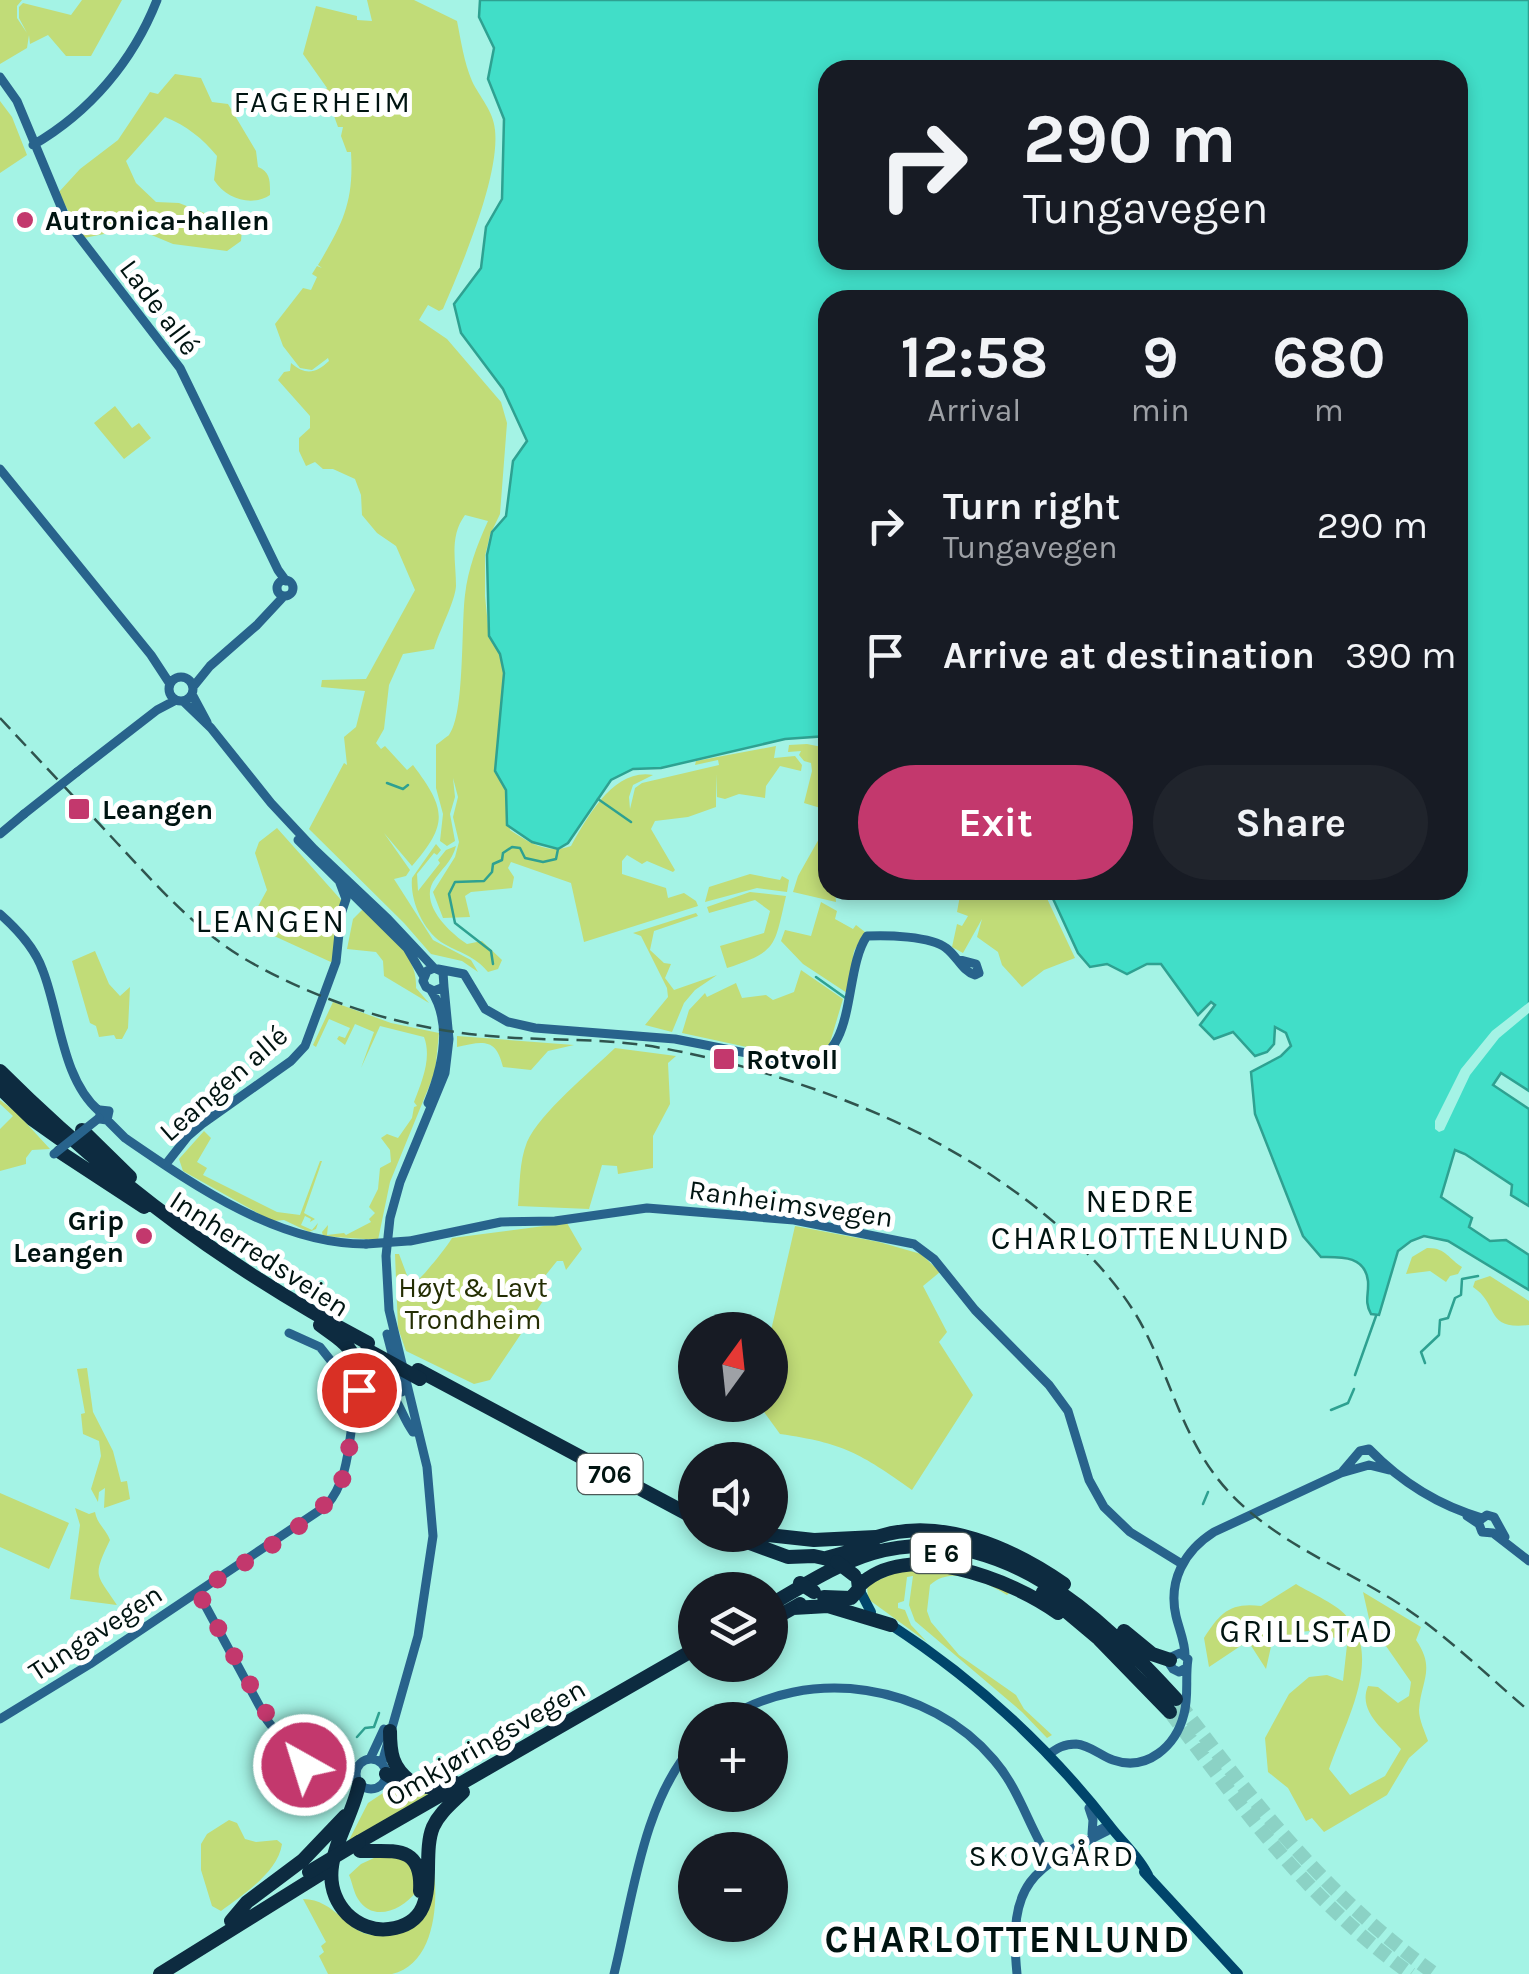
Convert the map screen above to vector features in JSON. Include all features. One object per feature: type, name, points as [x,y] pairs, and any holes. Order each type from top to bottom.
[{"type":"highway","name":"706","points":[[0,1063],[69,1145]]},
{"type":"highway","name":"706","points":[[0,1071],[69,1145],[96,1144],[155,1210]]},
{"type":"highway","name":"706","points":[[0,1084],[32,1119],[155,1210]]},
{"type":"highway","name":"Innherredsveien","points":[[155,1210],[220,1263],[315,1322],[678,1509]]},
{"type":"highway","name":"Innherredsveien","points":[[155,1210],[367,1347]]},
{"type":"highway","name":"706","points":[[315,1322],[350,1349],[356,1360],[352,1380]]},
{"type":"highway","name":"Innherredsveien","points":[[419,1374],[678,1517]]},
{"type":"highway","name":"E 6","points":[[788,1537],[814,1540],[920,1532],[949,1534],[1000,1548],[1076,1592],[1152,1654],[1179,1662]]},
{"type":"highway","name":"E 6","points":[[788,1605],[823,1582],[870,1561],[914,1553],[946,1554],[993,1564],[1047,1594],[1173,1706],[1113,1634],[1006,1556],[940,1538],[877,1537]]},
{"type":"highway","name":"E 6","points":[[832,1560],[897,1539]]},
{"type":"highway","name":"E 6","points":[[788,1595],[836,1568],[897,1548],[964,1549],[1028,1573]]},
{"type":"highway","points":[[756,1552],[796,1572],[814,1592],[838,1599],[851,1598],[857,1583],[832,1560],[810,1556],[796,1572],[788,1583]]},
{"type":"highway","points":[[759,1552],[796,1572]]},
{"type":"highway","name":"E 6","points":[[857,1583],[901,1568],[936,1566],[980,1573],[1026,1593],[1087,1635],[1099,1639]]},
{"type":"highway","name":"E 6","points":[[788,1610],[810,1600],[838,1599]]},
{"type":"highway","points":[[793,1608],[828,1606],[891,1625]]},
{"type":"highway","name":"Omkjøringsvegen","points":[[467,1786],[678,1659]]},
{"type":"highway","name":"Omkjøringsvegen","points":[[147,1974],[359,1847],[678,1667]]},
{"type":"highway","points":[[390,1732],[394,1766],[414,1786]]},
{"type":"highway","points":[[384,1768],[406,1786],[467,1786]]},
{"type":"highway","points":[[361,1780],[332,1862],[335,1894],[349,1915],[378,1930],[394,1929],[409,1922],[424,1905],[434,1826],[467,1786]]},
{"type":"highway","points":[[359,1847],[391,1848],[413,1862],[420,1890],[414,1906],[404,1916],[386,1922],[365,1918],[348,1904],[339,1884],[340,1852],[360,1806],[361,1780]]},
{"type":"highway","points":[[232,1921],[247,1902],[303,1860],[350,1812]]},
{"type":"highway","name":"Omkjøringsvegen","points":[[160,1974],[310,1876]]},
{"type":"main road","points":[[857,1583],[871,1612]]},
{"type":"main road","points":[[838,1599],[871,1612],[987,1695],[1050,1758],[1106,1827]]},
{"type":"main road","points":[[1072,1783],[1089,1808],[1238,1974]]},
{"type":"street","points":[[32,141],[54,133],[89,104],[116,74],[157,0]]},
{"type":"street","name":"Lade allé","points":[[0,77],[16,101],[67,221],[180,368],[278,570],[282,587],[270,612],[181,689]]},
{"type":"street","points":[[0,468],[300,842],[407,948],[424,984],[431,990],[442,1022],[439,1071],[394,1180],[384,1217],[380,1256],[382,1310],[413,1432],[427,1518],[422,1588],[403,1670],[382,1736],[361,1780]]},
{"type":"street","points":[[0,834],[181,689]]},
{"type":"street","points":[[198,1592],[282,1741],[301,1760],[361,1780],[384,1783],[390,1732],[418,1636],[433,1536],[427,1466],[389,1310],[386,1256],[390,1218],[400,1182],[445,1074],[449,1039],[445,974],[272,803]]},
{"type":"street","name":"Leangen allé","points":[[166,1164],[188,1136],[291,1061],[305,1046],[336,962],[342,887]]},
{"type":"street","points":[[341,921],[352,904],[361,902]]},
{"type":"street","name":"Ranheimsvegen","points":[[0,914],[26,941],[42,968],[80,1088],[102,1116],[125,1138],[166,1164],[277,1225],[316,1238],[366,1244],[409,1241],[500,1222],[555,1221],[647,1208],[807,1222],[914,1244],[934,1259],[1068,1411],[1088,1480],[1104,1507],[1130,1532],[1182,1564]]},
{"type":"street","points":[[424,977],[436,968],[464,974],[485,1009],[508,1022],[675,1039],[802,1064],[822,1059],[836,1044],[867,936],[933,941],[957,958]]},
{"type":"street","points":[[431,990],[464,974]]},
{"type":"street","points":[[69,1145],[102,1116]]},
{"type":"street","points":[[288,1334],[314,1343],[352,1380],[391,1394],[413,1432]]},
{"type":"street","name":"Tungavegen","points":[[0,1719],[90,1664],[330,1502],[345,1468],[353,1406],[352,1380]]},
{"type":"street","points":[[1050,1758],[1064,1745],[1081,1745],[1120,1762],[1136,1763],[1168,1747],[1186,1705],[1187,1686],[1179,1662],[1182,1639],[1174,1601],[1182,1564],[1214,1532],[1366,1460],[1480,1521],[1492,1516],[1496,1530],[1529,1561]]},
{"type":"street","points":[[1480,1521],[1482,1532],[1496,1530]]},
{"type":"street","points":[[758,1702],[820,1687],[890,1695],[930,1710],[977,1742],[1002,1770],[1050,1860]]},
{"type":"street","points":[[370,1758],[384,1768]]},
{"type":"street","points":[[614,1974],[655,1809],[678,1767]]},
{"type":"street","points":[[1089,1808],[1092,1835]]},
{"type":"street","points":[[1017,1974],[1014,1936],[1018,1910],[1030,1882],[1050,1860],[1106,1827]]},
{"type":"green space","points":[[0,0],[22,0],[17,6],[17,18],[27,33],[19,18],[23,3],[71,15],[82,0],[122,0],[91,56],[66,56],[48,35],[30,44],[29,35],[27,48],[0,64]]},
{"type":"green space","points":[[367,0],[414,0],[457,21],[469,74],[494,123],[492,171],[460,269],[443,309],[428,305],[419,320],[447,339],[501,402],[507,423],[500,514],[485,556],[485,596],[489,636],[504,673],[495,771],[505,786],[510,830],[539,846],[563,848],[571,846],[604,797],[626,779],[653,775],[633,785],[630,809],[635,788],[642,783],[719,765],[718,760],[695,765],[696,761],[776,746],[774,758],[795,756],[802,765],[801,771],[780,766],[766,786],[765,798],[739,794],[725,799],[717,797],[716,774],[716,807],[688,817],[655,821],[651,829],[673,872],[647,861],[642,864],[627,855],[622,861],[622,874],[666,888],[668,898],[684,893],[698,906],[584,942],[571,883],[511,862],[508,868],[514,877],[512,888],[471,892],[465,896],[470,917],[443,918],[433,892],[455,857],[459,842],[453,817],[458,797],[453,778],[455,797],[450,814],[455,841],[447,846],[440,841],[443,814],[436,788],[436,745],[449,735],[458,709],[466,585],[488,521],[465,515],[455,540],[455,593],[434,649],[403,654],[389,685],[384,729],[376,743],[381,749],[385,746],[407,770],[413,765],[432,794],[439,817],[432,839],[412,866],[384,833],[410,870],[406,876],[394,879],[433,940],[471,960],[478,972],[462,961],[431,954],[309,829],[344,763],[347,765],[344,737],[356,727],[365,691],[321,687],[322,680],[366,679],[415,590],[396,546],[377,533],[362,515],[355,479],[323,469],[315,462],[306,466],[299,451],[299,438],[310,428],[310,416],[278,380],[290,371],[291,363],[301,370],[311,371],[329,361],[328,358],[312,370],[300,368],[283,346],[275,324],[303,288],[311,290],[317,277],[312,274],[317,266],[322,268],[318,265],[340,224],[351,185],[351,152],[347,152],[341,136],[343,127],[338,127],[327,88],[303,54],[316,6],[372,21]]},
{"type":"green space","points":[[175,74],[201,78],[212,102],[228,104],[256,151],[258,167],[268,175],[270,195],[248,201],[225,192],[214,180],[217,156],[194,133],[165,117],[126,161],[136,183],[156,202],[179,203],[235,225],[242,229],[241,241],[227,251],[173,244],[129,229],[84,238],[58,193],[80,169],[118,140],[150,92],[158,94]]},
{"type":"green space","points":[[0,101],[12,117],[27,155],[0,173]]},
{"type":"green space","points":[[115,406],[132,428],[139,423],[151,438],[124,459],[94,423]]},
{"type":"green space","points":[[789,745],[818,746],[818,807],[804,803],[811,763],[799,755],[801,751],[788,752]]},
{"type":"green space","points":[[277,828],[342,901],[333,963],[248,924],[254,924],[255,912],[267,890],[255,853],[259,842]]},
{"type":"green space","points":[[818,841],[818,898],[793,892]]},
{"type":"green space","points":[[436,844],[441,850],[417,874],[418,891],[446,850],[456,846],[433,882],[430,900],[453,933],[467,944],[482,941],[502,960],[498,969],[488,972],[472,958],[441,942],[419,913],[412,878]]},
{"type":"green space","points":[[750,874],[780,880],[782,876],[789,880],[787,892],[757,888],[705,902],[709,887]]},
{"type":"green space","points":[[750,892],[786,896],[776,937],[756,957],[727,968],[720,946],[764,933],[770,911],[755,900],[709,913],[707,907]]},
{"type":"green space","points":[[959,900],[1048,900],[1075,958],[1044,970],[1022,987],[1002,965],[998,952],[977,937],[982,919],[963,953],[952,947],[957,924],[962,926],[968,916],[957,912]]},
{"type":"green space","points":[[821,902],[837,911],[835,919],[865,932],[854,951],[847,993],[803,964],[781,941],[785,930],[811,936]]},
{"type":"green space","points":[[363,909],[406,954],[416,988],[429,1003],[384,976],[383,961],[376,952],[347,949],[353,919]]},
{"type":"green space","points":[[696,913],[698,916],[654,931],[650,950],[664,963],[671,964],[665,978],[674,990],[717,975],[684,1003],[672,1032],[645,1025],[668,997],[667,988],[641,936],[633,933]]},
{"type":"green space","points":[[95,951],[109,984],[120,996],[130,987],[128,1028],[122,1039],[114,1035],[99,1037],[96,1026],[90,1023],[72,961]]},
{"type":"green space","points":[[801,970],[843,999],[829,1046],[811,1057],[788,1056],[682,1033],[689,1010],[705,993],[707,997],[736,983],[742,998],[766,995],[773,1000],[794,992]]},
{"type":"green space","points":[[333,1002],[391,1023],[439,1033],[435,1072],[390,1182],[378,1240],[323,1236],[322,1232],[328,1225],[327,1235],[346,1235],[371,1222],[369,1219],[375,1213],[369,1207],[378,1189],[380,1168],[391,1162],[390,1150],[381,1138],[387,1134],[398,1138],[412,1118],[425,1070],[426,1045],[424,1037],[380,1026],[361,1068],[374,1032],[355,1024],[345,1045],[337,1039],[345,1038],[350,1028],[329,1019],[316,1047],[313,1045]]},
{"type":"green space","points":[[457,1036],[574,1045],[548,1051],[531,1070],[503,1067],[497,1051],[488,1044],[457,1047]]},
{"type":"green space","points":[[615,1048],[676,1056],[668,1063],[670,1104],[653,1136],[653,1168],[618,1174],[617,1166],[602,1165],[589,1209],[518,1206],[527,1142],[543,1118]]},
{"type":"green space","points":[[0,1100],[50,1149],[32,1150],[26,1164],[0,1171],[0,1129],[13,1116]]},
{"type":"green space","points":[[204,1131],[211,1138],[197,1162],[207,1168],[203,1175],[277,1212],[300,1215],[322,1161],[304,1213],[315,1219],[310,1222],[305,1216],[301,1225],[312,1230],[318,1223],[316,1229],[309,1232],[284,1220],[272,1221],[183,1171],[179,1159]]},
{"type":"green space","name":"Høyt & Lavt Trondheim","points":[[567,1223],[582,1249],[566,1270],[563,1261],[557,1261],[537,1286],[545,1298],[490,1380],[474,1384],[406,1351],[398,1328],[395,1254],[399,1254],[411,1286],[452,1238]]},
{"type":"green space","points":[[795,1226],[921,1254],[940,1272],[923,1286],[947,1332],[939,1342],[973,1395],[912,1490],[850,1452],[820,1441],[780,1434],[771,1422],[788,1422],[788,1312],[775,1312]]},
{"type":"green space","points":[[1427,1248],[1443,1251],[1462,1267],[1458,1274],[1446,1282],[1430,1271],[1406,1274],[1412,1257]]},
{"type":"green space","points":[[1490,1276],[1529,1301],[1529,1325],[1505,1324],[1494,1315],[1473,1287],[1475,1281]]},
{"type":"green space","points":[[87,1368],[93,1412],[113,1451],[121,1482],[127,1481],[130,1499],[104,1508],[105,1488],[99,1492],[98,1502],[91,1489],[101,1456],[99,1441],[83,1434],[81,1414],[85,1413],[77,1369]]},
{"type":"green space","points":[[0,1493],[69,1523],[49,1569],[0,1547]]},
{"type":"green space","points":[[75,1508],[89,1514],[95,1512],[110,1540],[99,1575],[117,1605],[70,1599],[80,1525]]},
{"type":"green space","points":[[914,1570],[966,1573],[1013,1589],[1007,1595],[979,1581],[948,1576],[930,1585],[927,1611],[931,1622],[959,1655],[1016,1695],[1024,1709],[1052,1735],[1047,1738],[915,1621],[909,1605],[913,1576],[907,1577],[904,1601],[898,1603],[898,1608],[905,1610],[911,1625],[927,1642],[868,1599],[867,1585]]},
{"type":"green space","points":[[1296,1584],[1338,1609],[1358,1636],[1362,1654],[1357,1693],[1329,1769],[1350,1795],[1385,1776],[1401,1749],[1370,1713],[1366,1704],[1368,1686],[1378,1687],[1398,1703],[1409,1696],[1411,1682],[1370,1623],[1363,1592],[1421,1627],[1416,1640],[1426,1667],[1419,1710],[1428,1741],[1409,1758],[1387,1795],[1324,1832],[1312,1818],[1306,1821],[1288,1788],[1268,1772],[1265,1738],[1289,1694],[1309,1677],[1327,1675],[1343,1681],[1347,1645],[1326,1634],[1302,1632],[1272,1642],[1266,1669],[1248,1641],[1209,1667],[1204,1638],[1227,1611],[1261,1606]]},
{"type":"green space","points":[[391,1783],[409,1792],[434,1795],[347,1844],[368,1803]]},
{"type":"green space","points":[[229,1820],[237,1823],[245,1839],[277,1840],[282,1844],[267,1873],[221,1911],[212,1906],[201,1870],[201,1844],[207,1834]]},
{"type":"green space","points":[[387,1852],[397,1854],[414,1869],[416,1892],[395,1908],[371,1911],[358,1899],[349,1875],[361,1864]]},
{"type":"green space","points":[[433,1865],[434,1912],[418,1958],[392,1974],[328,1974],[319,1956],[326,1942],[303,1899],[325,1905],[357,1930],[381,1934],[422,1916]]},
{"type":"shaded area","points":[[480,0],[1529,0],[1529,1091],[1501,1073],[1493,1085],[1529,1109],[1529,1206],[1511,1195],[1512,1185],[1455,1150],[1441,1197],[1472,1218],[1469,1227],[1490,1241],[1506,1240],[1529,1255],[1529,1290],[1448,1241],[1424,1236],[1398,1251],[1379,1315],[1371,1314],[1368,1281],[1362,1266],[1350,1259],[1321,1257],[1303,1236],[1255,1114],[1251,1072],[1291,1046],[1286,1033],[1275,1027],[1274,1044],[1267,1052],[1255,1056],[1233,1032],[1214,1039],[1200,1025],[1215,1005],[1211,1002],[1198,1015],[1161,964],[1147,964],[1127,974],[1107,964],[1090,967],[1078,953],[1054,900],[1468,900],[1468,290],[818,290],[818,737],[785,739],[661,768],[633,769],[611,780],[568,843],[558,849],[532,842],[507,825],[506,790],[495,771],[504,673],[500,654],[489,636],[487,555],[492,532],[506,516],[513,461],[527,441],[503,389],[461,333],[454,304],[481,268],[486,227],[502,199],[504,119],[488,79],[494,48],[479,17]]},
{"type":"pier","points":[[1529,1002],[1529,1013],[1499,1038],[1470,1075],[1444,1130],[1439,1132],[1435,1121],[1461,1069],[1492,1031]]},
{"type":"waterway","points":[[387,783],[403,789],[408,785]]},
{"type":"waterway","points":[[598,799],[631,822]]},
{"type":"waterway","points":[[493,964],[491,951],[455,923],[449,894],[455,882],[484,881],[493,864],[502,860],[503,853],[512,847],[520,848],[525,858],[543,862],[556,859],[558,849]]},
{"type":"waterway","points":[[816,977],[847,999]]},
{"type":"waterway","points":[[1425,1363],[1421,1352],[1439,1335],[1440,1320],[1448,1318],[1455,1298],[1461,1295],[1462,1279],[1478,1276]]},
{"type":"waterway","points":[[1355,1375],[1376,1316]]},
{"type":"waterway","points":[[1331,1410],[1348,1403],[1354,1389]]},
{"type":"waterway","points":[[1203,1504],[1208,1492]]},
{"type":"waterway","points":[[357,1737],[365,1728],[374,1727],[379,1713]]},
{"type":"waterway","points":[[332,1802],[341,1782]]},
{"type":"tunnel","points":[[1179,1703],[1237,1779],[1327,1882],[1435,1974]]},
{"type":"tunnel","points":[[1170,1712],[1252,1819],[1309,1885],[1374,1946],[1411,1974]]},
{"type":"railway","points":[[0,718],[193,921],[245,959],[303,988],[363,1011],[426,1027],[490,1036],[643,1045],[715,1059],[868,1110],[903,1125],[994,1177],[1081,1247],[1128,1302],[1201,1454],[1247,1510],[1290,1541],[1420,1619],[1529,1711]]},
{"type":"place","name":"Autronica-hallen","points":[[25,220]]},
{"type":"place","name":"Leangen","points":[[79,809]]},
{"type":"place","name":"Rotvoll","points":[[724,1059]]},
{"type":"place","name":"Grip Leangen","points":[[144,1236]]},
{"type":"district","name":"FAGERHEIM","points":[[323,102]]},
{"type":"district","name":"LEANGEN","points":[[271,921]]},
{"type":"district","name":"NEDRE CHARLOTTENLUND","points":[[1141,1220]]},
{"type":"district","name":"GRILLSTAD","points":[[1307,1631]]},
{"type":"district","name":"SKOVGÅRD","points":[[1052,1856]]},
{"type":"district","name":"CHARLOTTENLUND","points":[[1008,1939]]},
{"type":"route","points":[[304,1765],[270,1722],[269,1714],[198,1592],[330,1502],[345,1468],[353,1406],[359,1390]]}]
